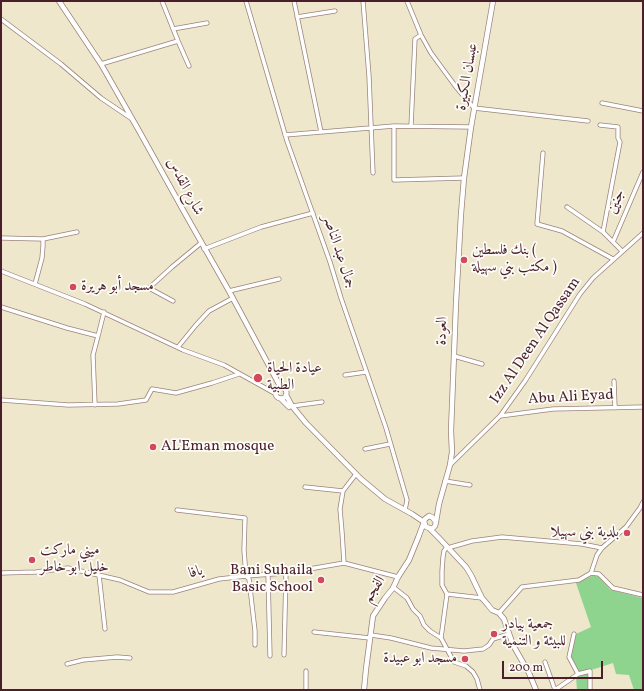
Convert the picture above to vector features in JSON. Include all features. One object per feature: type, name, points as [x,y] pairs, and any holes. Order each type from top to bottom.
[{"type":"main road","name":"شارع القدس","points":[[59,1],[101,64],[159,164],[281,388]]},
{"type":"main road","name":"عبسان الكبيرة","points":[[467,158],[474,108],[493,1]]},
{"type":"main road","name":"العودة","points":[[436,522],[452,452],[451,431],[461,214],[467,158]]},
{"type":"main road","points":[[356,475],[306,423],[284,397],[278,397],[276,394],[277,390],[283,388],[286,391],[284,397],[285,402],[295,415],[343,466],[385,499],[415,516],[426,519],[429,516],[432,517],[436,522],[439,538]]},
{"type":"main road","name":"العودة","points":[[426,519],[439,504]]},
{"type":"main road","points":[[426,519],[428,528],[469,567],[487,601],[493,608],[506,618],[515,643],[532,674],[538,690]]},
{"type":"main road","name":"الفجم","points":[[364,690],[373,616],[409,560],[426,519]]},
{"type":"main road","points":[[420,533],[424,528],[431,530],[434,528],[436,522]]},
{"type":"main road","points":[[448,546],[466,566],[482,598],[492,610],[500,612],[513,645],[538,690]]},
{"type":"street","points":[[162,1],[189,66]]},
{"type":"street","name":"جمال عبد الناصر","points":[[246,1],[285,135],[386,428],[406,500],[405,510]]},
{"type":"street","points":[[294,1],[321,132]]},
{"type":"street","points":[[363,1],[369,76],[373,173]]},
{"type":"street","points":[[407,1],[421,35],[431,54],[474,108],[588,121]]},
{"type":"street","points":[[297,17],[335,10]]},
{"type":"street","points":[[1,19],[61,64],[101,98],[133,120]]},
{"type":"street","points":[[173,29],[207,23]]},
{"type":"street","points":[[411,126],[415,39],[421,35]]},
{"type":"street","points":[[101,64],[178,41]]},
{"type":"street","points":[[602,103],[643,111]]},
{"type":"street","points":[[600,125],[618,127],[618,138],[620,142],[603,232]]},
{"type":"street","points":[[285,135],[394,126],[471,127]]},
{"type":"street","points":[[394,126],[394,180],[464,178]]},
{"type":"street","points":[[543,153],[537,224],[562,232],[613,260]]},
{"type":"street","name":"جنين","points":[[613,242],[643,172]]},
{"type":"street","points":[[567,207],[603,232],[622,251]]},
{"type":"street","points":[[204,249],[261,227],[313,213]]},
{"type":"street","points":[[1,238],[43,239],[77,232]]},
{"type":"street","name":"Izz Al Deen Al Qassam","points":[[450,465],[500,416],[525,381],[580,294],[593,278],[643,233]]},
{"type":"street","points":[[35,284],[42,258],[44,246],[43,239]]},
{"type":"street","points":[[173,301],[149,288],[201,243]]},
{"type":"street","points":[[1,271],[104,312],[184,350],[224,365],[276,394]]},
{"type":"street","points":[[229,291],[278,279]]},
{"type":"street","points":[[178,347],[209,311],[233,298]]},
{"type":"street","points":[[1,307],[67,328],[98,336]]},
{"type":"street","points":[[95,405],[93,355],[104,312]]},
{"type":"street","points":[[454,356],[482,364]]},
{"type":"street","points":[[345,375],[366,372]]},
{"type":"street","points":[[1,400],[68,405],[118,404],[146,400],[152,389],[176,393],[239,374]]},
{"type":"street","points":[[614,381],[615,408]]},
{"type":"street","points":[[292,406],[322,402]]},
{"type":"street","name":"Abu Ali Eyad","points":[[500,416],[553,409],[643,407]]},
{"type":"street","points":[[365,449],[390,444]]},
{"type":"street","points":[[344,563],[340,509],[342,491],[356,475]]},
{"type":"street","points":[[445,481],[470,485]]},
{"type":"street","points":[[305,487],[342,491]]},
{"type":"street","points":[[591,573],[597,555],[602,548],[626,527],[641,509],[643,502]]},
{"type":"street","points":[[177,510],[244,518],[246,576],[249,579],[255,631],[255,646]]},
{"type":"street","points":[[441,638],[446,594],[441,576],[444,551],[448,546],[502,537],[582,544],[602,548]]},
{"type":"street","name":"يافا","points":[[1,574],[68,568],[120,580],[149,592],[173,592],[219,579],[286,573],[344,563],[398,577]]},
{"type":"street","points":[[284,655],[286,573]]},
{"type":"street","points":[[500,612],[522,587],[579,580],[591,573],[599,574],[613,588],[643,595]]},
{"type":"street","points":[[268,574],[270,656]]},
{"type":"street","points":[[99,575],[105,628]]},
{"type":"street","points":[[393,587],[407,598],[413,609],[420,616],[424,625],[441,638],[454,662],[466,666],[473,672],[480,690]]},
{"type":"street","points":[[446,594],[482,598]]},
{"type":"street","points":[[314,632],[391,638],[431,648],[464,651],[483,649],[493,639],[509,634]]},
{"type":"street","points":[[574,634],[569,657],[578,674]]},
{"type":"street","points":[[67,664],[83,660],[117,657],[130,658]]},
{"type":"street","points":[[545,662],[555,690],[578,674],[590,671],[590,690]]},
{"type":"street","points":[[306,671],[306,690]]},
{"type":"green space","points":[[594,575],[599,577],[611,590],[643,598],[643,690],[634,690],[629,675],[616,674],[613,663],[588,671],[589,690],[577,690],[576,677],[580,674],[570,655],[576,634],[591,627],[576,583]]},
{"type":"place","name":"بنك فلسطين ( مكتب بني سهيلة )","points":[[464,260]]},
{"type":"place","name":"مسجد أبو هريرة","points":[[73,287]]},
{"type":"place","name":"عيادة الحياة الطبية","points":[[258,378]]},
{"type":"place","name":"AL'Eman mosque","points":[[153,447]]},
{"type":"place","name":"بلدية بني سهيلا","points":[[627,533]]},
{"type":"place","name":"ميني ماركت خليل ابو خاطر","points":[[32,560]]},
{"type":"place","name":"Bani Suhaila Basic School","points":[[321,580]]},
{"type":"place","name":"جمعية بيادر للبيئة و التنمية","points":[[494,634]]},
{"type":"place","name":"مسجد ابو عبيدة","points":[[465,659]]}]
